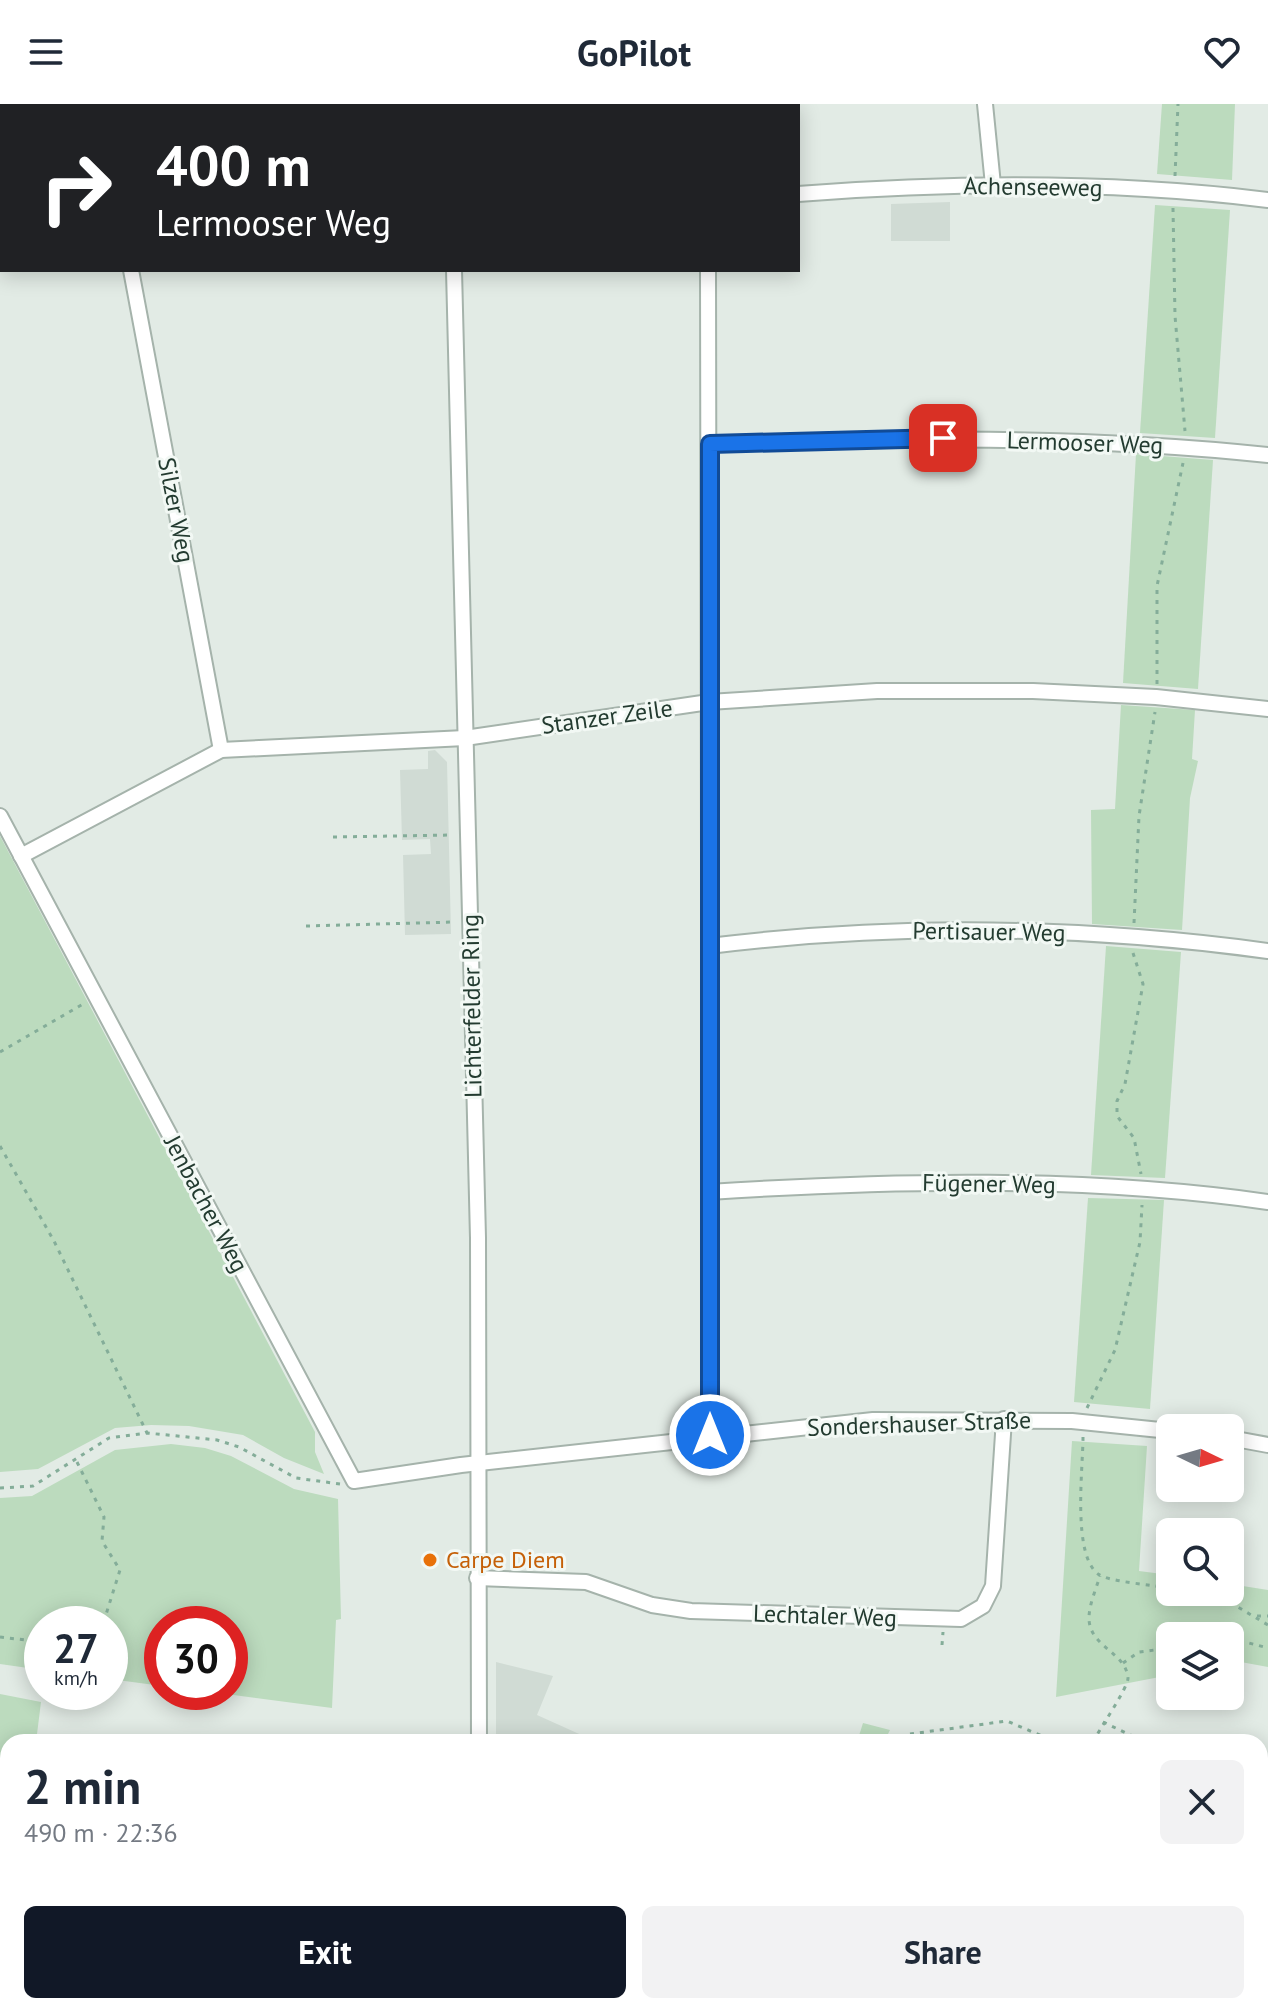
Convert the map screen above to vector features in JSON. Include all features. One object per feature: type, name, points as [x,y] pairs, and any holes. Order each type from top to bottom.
[{"type":"street","points":[[985,104],[993,185]]},
{"type":"street","name":"Achenseeweg","points":[[800,194],[993,185],[1174,190],[1268,200]]},
{"type":"street","name":"Silzer Weg","points":[[131,272],[221,750]]},
{"type":"street","name":"Lichterfelder Ring","points":[[454,272],[478,1238],[479,1734]]},
{"type":"street","points":[[708,272],[710,1435]]},
{"type":"street","name":"Lermooser Weg","points":[[710,444],[943,438],[1184,446],[1268,455]]},
{"type":"street","name":"Stanzer Zeile","points":[[21,856],[221,750],[465,738],[709,702],[832,693],[957,690],[1156,697],[1268,709]]},
{"type":"street","name":"Jenbacher Weg","points":[[0,816],[354,1481]]},
{"type":"street","name":"Pertisauer Weg","points":[[709,946],[892,931],[1026,931],[1132,937],[1268,951]]},
{"type":"street","name":"Fügener Weg","points":[[709,1192],[904,1183],[1141,1188],[1268,1202]]},
{"type":"street","name":"Sondershauser Straße","points":[[478,1463],[710,1435],[873,1420],[1004,1419],[1156,1430]]},
{"type":"street","name":"Lechtaler Weg","points":[[477,1578],[578,1580],[605,1586],[652,1605],[690,1611],[961,1619],[983,1606],[993,1586],[1004,1419]]},
{"type":"street","points":[[1244,1441],[1268,1445]]},
{"type":"street","points":[[354,1481],[478,1463]]},
{"type":"path","points":[[1133,931],[1139,816],[1156,697],[1157,586],[1182,477],[1184,446],[1186,405],[1171,239],[1178,104]]},
{"type":"path","points":[[333,837],[452,835]]},
{"type":"path","points":[[306,926],[454,922]]},
{"type":"path","points":[[1085,1415],[1115,1350],[1140,1242],[1141,1188],[1134,1138],[1117,1116],[1117,1101],[1125,1084],[1143,984],[1132,946]]},
{"type":"path","points":[[0,1052],[95,996]]},
{"type":"path","points":[[0,1146],[54,1241],[147,1433]]},
{"type":"path","points":[[0,1488],[33,1486],[109,1438],[147,1433],[217,1440],[315,1483],[354,1481]]},
{"type":"path","points":[[1083,1435],[1081,1536],[1086,1561],[1100,1576],[1156,1586]]},
{"type":"path","points":[[77,1460],[104,1517],[102,1541],[120,1570],[109,1606]]},
{"type":"path","points":[[1097,1734],[1125,1693],[1128,1678],[1123,1663],[1100,1646],[1089,1620],[1100,1576]]},
{"type":"path","points":[[1237,1606],[1268,1625]]},
{"type":"path","points":[[1253,1615],[1268,1616]]},
{"type":"path","points":[[0,1637],[24,1640]]},
{"type":"path","points":[[1244,1642],[1268,1648]]},
{"type":"path","points":[[1123,1663],[1139,1652],[1156,1650]]},
{"type":"path","points":[[910,1734],[1007,1721],[1037,1734]]},
{"type":"path","points":[[1103,1722],[1128,1734]]},
{"type":"shaded area","points":[[950,202],[950,241],[891,241],[891,204]]},
{"type":"shaded area","points":[[435,750],[447,762],[451,934],[405,935],[403,855],[431,854],[430,839],[402,840],[400,770],[428,769],[428,751]]},
{"type":"shaded area","points":[[496,1662],[553,1676],[537,1715],[579,1734],[496,1734]]},
{"type":"green space","points":[[1162,104],[1235,104],[1232,180],[1157,174]]},
{"type":"green space","points":[[1155,205],[1230,210],[1215,438],[1140,433]]},
{"type":"green space","points":[[1136,454],[1213,460],[1198,689],[1123,683]]},
{"type":"green space","points":[[1121,705],[1195,710],[1192,759],[1198,761],[1190,798],[1182,930],[1092,924],[1091,810],[1115,809]]},
{"type":"green space","points":[[0,836],[315,1432],[315,1452],[324,1474],[284,1458],[243,1435],[189,1426],[151,1425],[115,1428],[38,1469],[0,1472]]},
{"type":"green space","points":[[1106,946],[1181,952],[1165,1178],[1091,1175]]},
{"type":"green space","points":[[1088,1198],[1164,1200],[1150,1409],[1074,1402]]},
{"type":"green space","points":[[1072,1441],[1147,1446],[1139,1571],[1156,1573],[1156,1606],[1244,1606],[1244,1586],[1268,1590],[1268,1667],[1244,1663],[1244,1622],[1156,1622],[1156,1678],[1056,1697]]},
{"type":"green space","points":[[171,1444],[205,1448],[231,1456],[294,1489],[338,1499],[341,1619],[336,1620],[332,1708],[248,1697],[248,1606],[144,1606],[144,1684],[128,1681],[128,1606],[24,1606],[24,1667],[0,1664],[0,1498],[32,1496],[115,1450]]},
{"type":"green space","points":[[0,1694],[24,1699],[24,1710],[40,1710],[37,1734],[0,1734]]},
{"type":"green space","points":[[863,1723],[890,1730],[888,1734],[860,1734]]},
{"type":"place","name":"Carpe Diem","points":[[430,1560]]},
{"type":"route","points":[[710,1435],[710,444],[943,438]]}]
